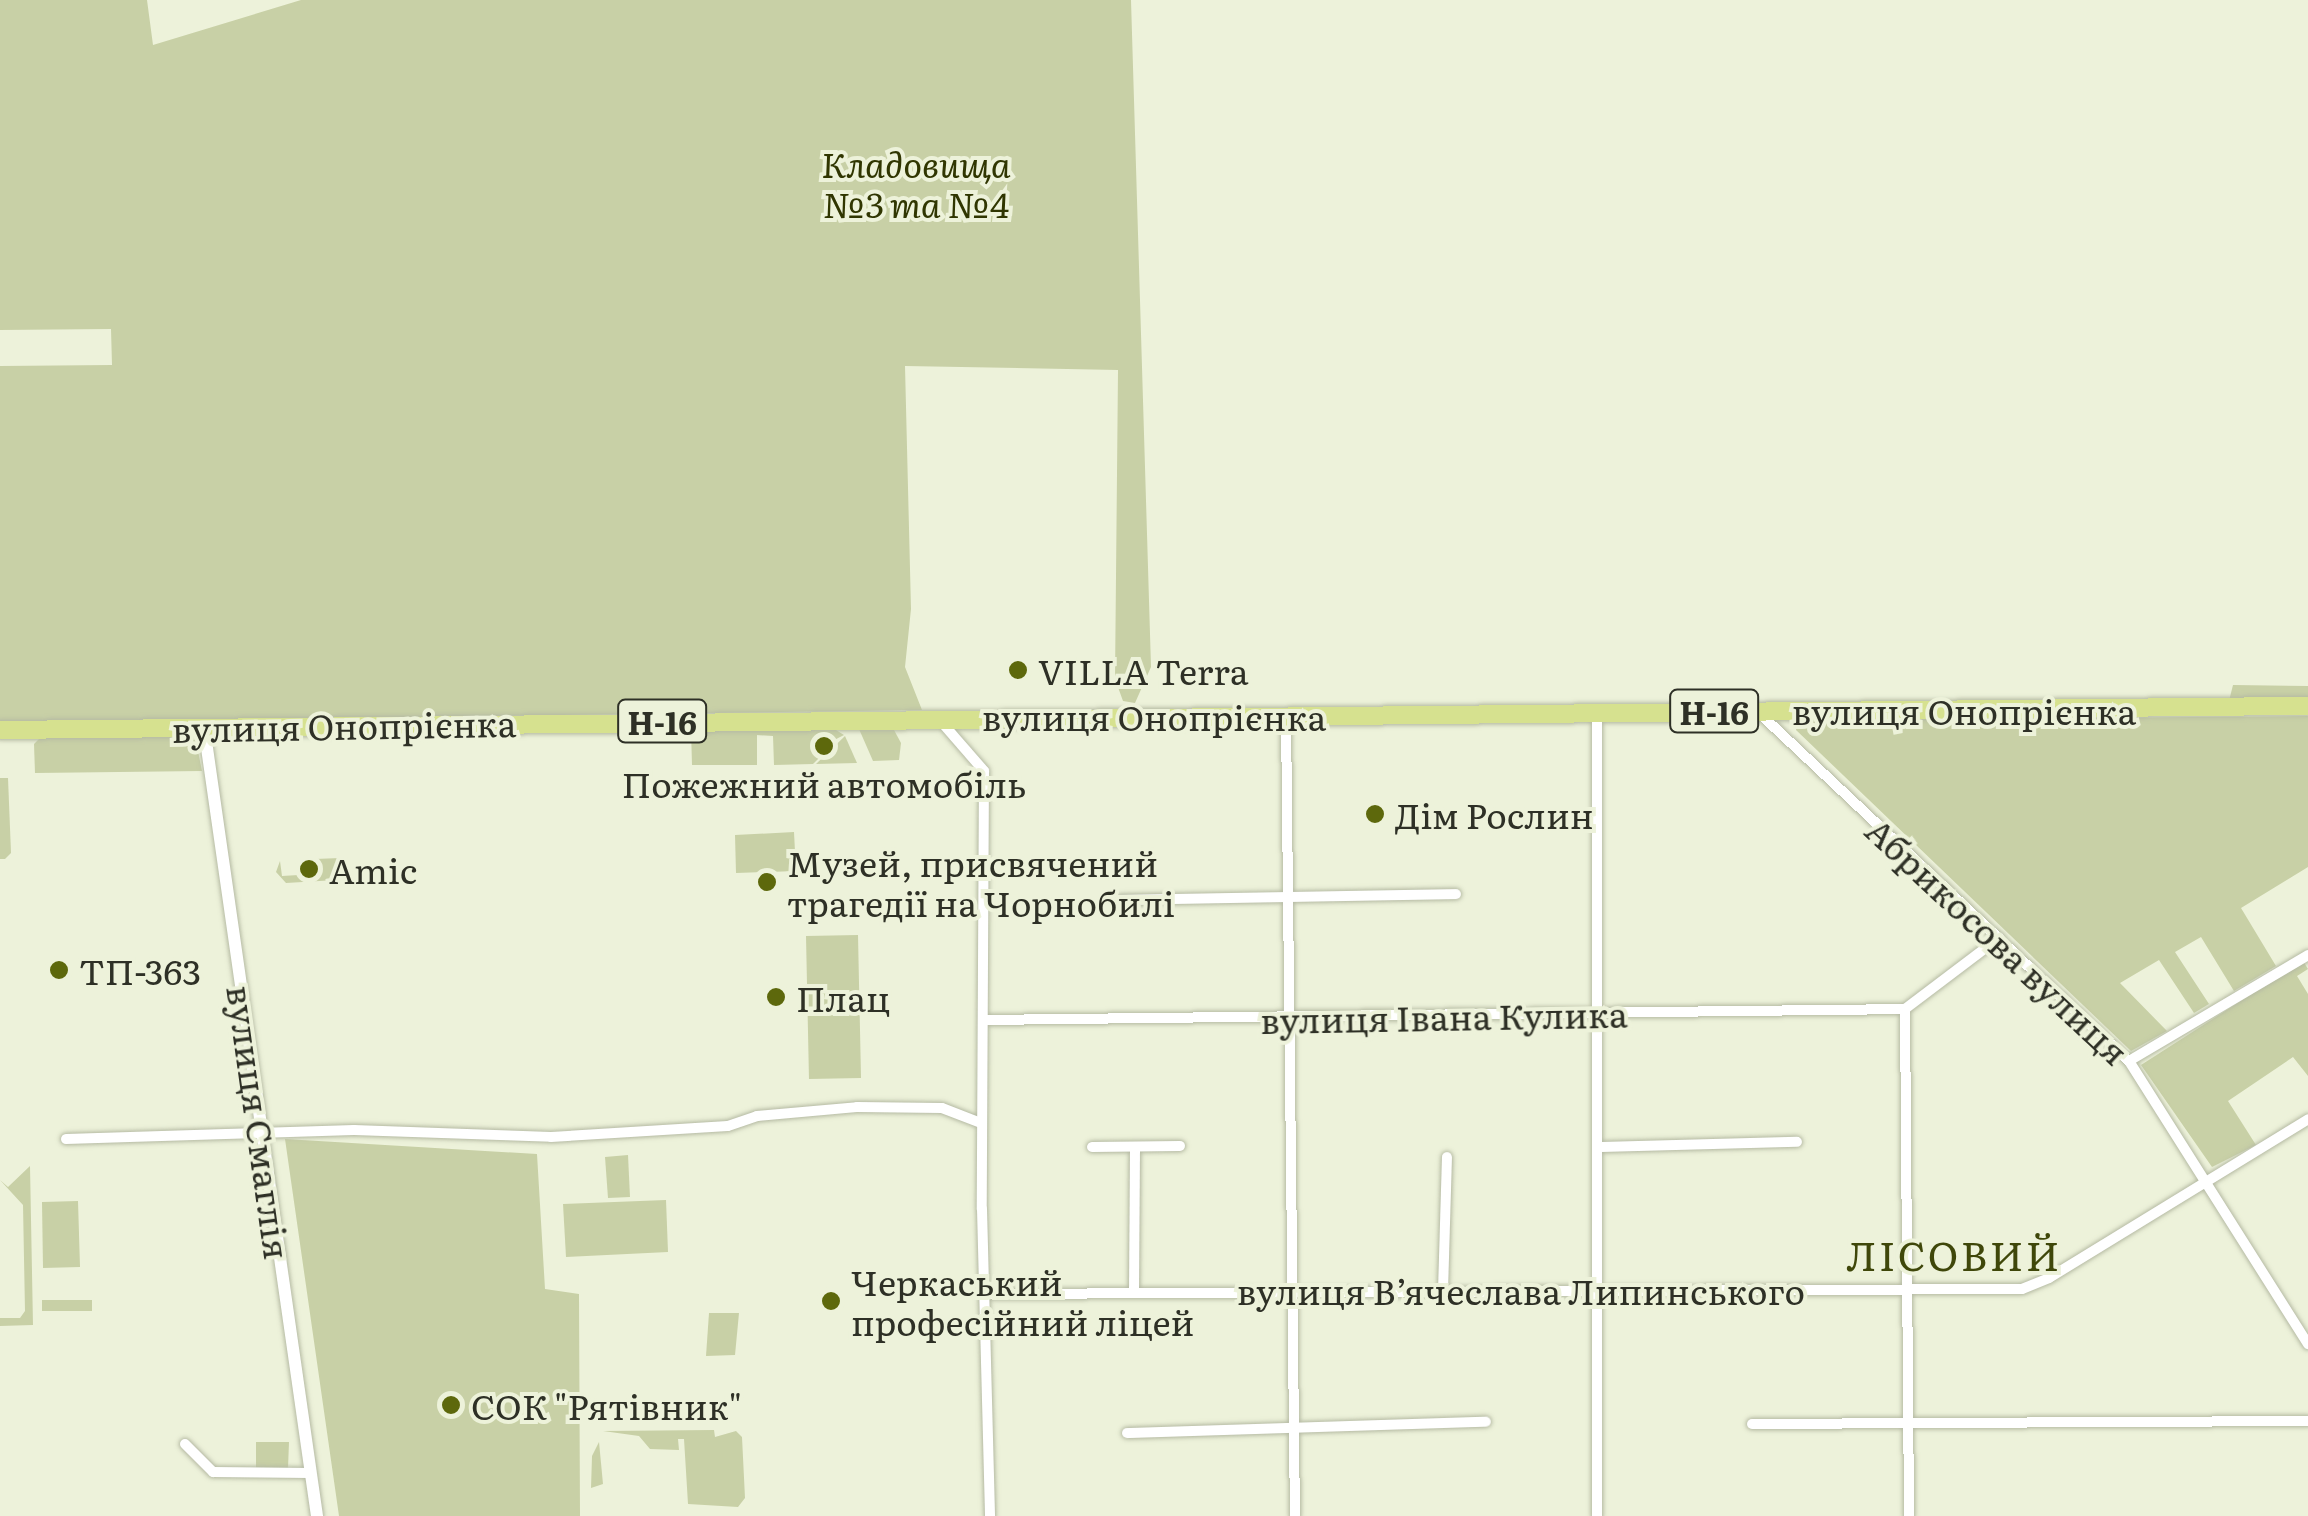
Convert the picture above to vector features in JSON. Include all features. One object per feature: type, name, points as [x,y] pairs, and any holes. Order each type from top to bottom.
[{"type":"main road","name":"вулиця Онопрієнка","points":[[0,730],[938,717],[2308,706]]},
{"type":"street","name":"Абрикосова вулиця","points":[[1756,711],[2129,1060],[2308,1344]]},
{"type":"street","points":[[1597,713],[1601,1014],[1598,1516]]},
{"type":"street","points":[[1286,715],[1295,1516]]},
{"type":"street","points":[[938,717],[984,771],[982,1123],[990,1516]]},
{"type":"street","name":"вулиця Смаглія","points":[[204,727],[317,1516]]},
{"type":"street","points":[[1122,900],[1287,901],[1456,894]]},
{"type":"street","points":[[1908,1516],[1912,1287],[1905,1009],[1999,938]]},
{"type":"street","points":[[2129,1060],[2308,955]]},
{"type":"street","name":"вулиця Івана Кулика","points":[[982,1020],[1905,1009]]},
{"type":"street","points":[[66,1139],[262,1133],[551,1137],[728,1126],[757,1116],[857,1107],[942,1108],[982,1123]]},
{"type":"street","name":"вулиця Вʼячеслава Липинського","points":[[987,1294],[2022,1289],[2208,1182],[2308,1119]]},
{"type":"street","points":[[1601,1146],[1797,1142]]},
{"type":"street","points":[[1092,1147],[1180,1146]]},
{"type":"street","points":[[1134,1292],[1136,1147]]},
{"type":"street","points":[[1444,1290],[1447,1157]]},
{"type":"street","points":[[1752,1424],[2308,1420]]},
{"type":"street","points":[[1126,1433],[1486,1422]]},
{"type":"street","points":[[185,1444],[214,1472],[310,1473]]},
{"type":"green space","name":"Кладовища №3 та №4","points":[[0,0],[147,0],[153,45],[301,0],[1131,0],[1151,667],[1135,703],[1123,701],[1115,679],[1118,370],[905,366],[911,609],[905,667],[922,710],[0,723],[0,366],[112,365],[111,329],[0,330]]},
{"type":"green space","points":[[2233,685],[2308,686],[2308,700],[2229,701]]},
{"type":"green space","points":[[2308,716],[2308,867],[2241,908],[2276,966],[2234,991],[2201,937],[2175,952],[2209,1004],[2194,1013],[2159,960],[2120,983],[2167,1031],[2131,1051],[1796,730],[1798,720]]},
{"type":"green space","points":[[859,729],[894,730],[901,743],[899,760],[873,761]]},
{"type":"green space","points":[[691,730],[836,730],[844,735],[813,751],[819,758],[813,764],[774,765],[773,736],[757,735],[757,765],[692,765]]},
{"type":"green space","points":[[187,736],[196,741],[202,771],[35,773],[34,744],[40,738]]},
{"type":"green space","points":[[845,736],[857,763],[816,764]]},
{"type":"green space","points":[[0,778],[8,778],[11,853],[5,859],[0,859]]},
{"type":"green space","points":[[794,832],[796,871],[736,873],[735,835]]},
{"type":"green space","points":[[340,858],[336,880],[286,883],[276,872],[280,861],[282,876],[315,874],[315,859]]},
{"type":"green space","points":[[858,935],[861,1078],[809,1079],[806,936]]},
{"type":"green space","points":[[2303,961],[2308,969],[2297,976],[2308,994],[2308,1076],[2293,1057],[2228,1101],[2256,1145],[2212,1167],[2141,1065]]},
{"type":"green space","name":"СОК \"Рятівник\"","points":[[285,1139],[537,1154],[545,1289],[579,1294],[580,1516],[339,1516]]},
{"type":"green space","points":[[628,1155],[630,1197],[608,1198],[605,1157]]},
{"type":"green space","points":[[30,1166],[33,1325],[0,1326],[0,1318],[20,1318],[25,1311],[23,1205],[0,1180],[8,1187]]},
{"type":"green space","points":[[666,1200],[668,1252],[566,1257],[563,1204]]},
{"type":"green space","points":[[78,1201],[80,1267],[43,1268],[42,1202]]},
{"type":"green space","points":[[42,1300],[92,1300],[92,1311],[42,1311]]},
{"type":"green space","points":[[709,1313],[739,1313],[735,1355],[706,1356]]},
{"type":"green space","points":[[714,1430],[715,1437],[736,1431],[742,1437],[745,1498],[738,1507],[688,1504],[684,1439],[678,1439],[679,1450],[650,1449],[639,1436],[603,1431]]},
{"type":"green space","points":[[256,1442],[289,1442],[288,1468],[256,1468]]},
{"type":"green space","points":[[599,1442],[603,1484],[591,1488],[592,1456]]},
{"type":"place","name":"VILLA Terra","points":[[1018,670]]},
{"type":"place","name":"Пожежний автомобіль","points":[[824,746]]},
{"type":"place","name":"Дім Рослин","points":[[1375,814]]},
{"type":"place","name":"Amic","points":[[309,869]]},
{"type":"place","name":"Музей, присвячений трагедії на Чорнобилі","points":[[767,882]]},
{"type":"place","name":"ТП-363","points":[[59,970]]},
{"type":"place","name":"Плац","points":[[776,997]]},
{"type":"place","name":"Черкаський професійний ліцей","points":[[831,1301]]},
{"type":"place","name":"СОК \"Рятівник\"","points":[[451,1405]]},
{"type":"district","name":"ЛІСОВИЙ","points":[[1954,1254]]}]
